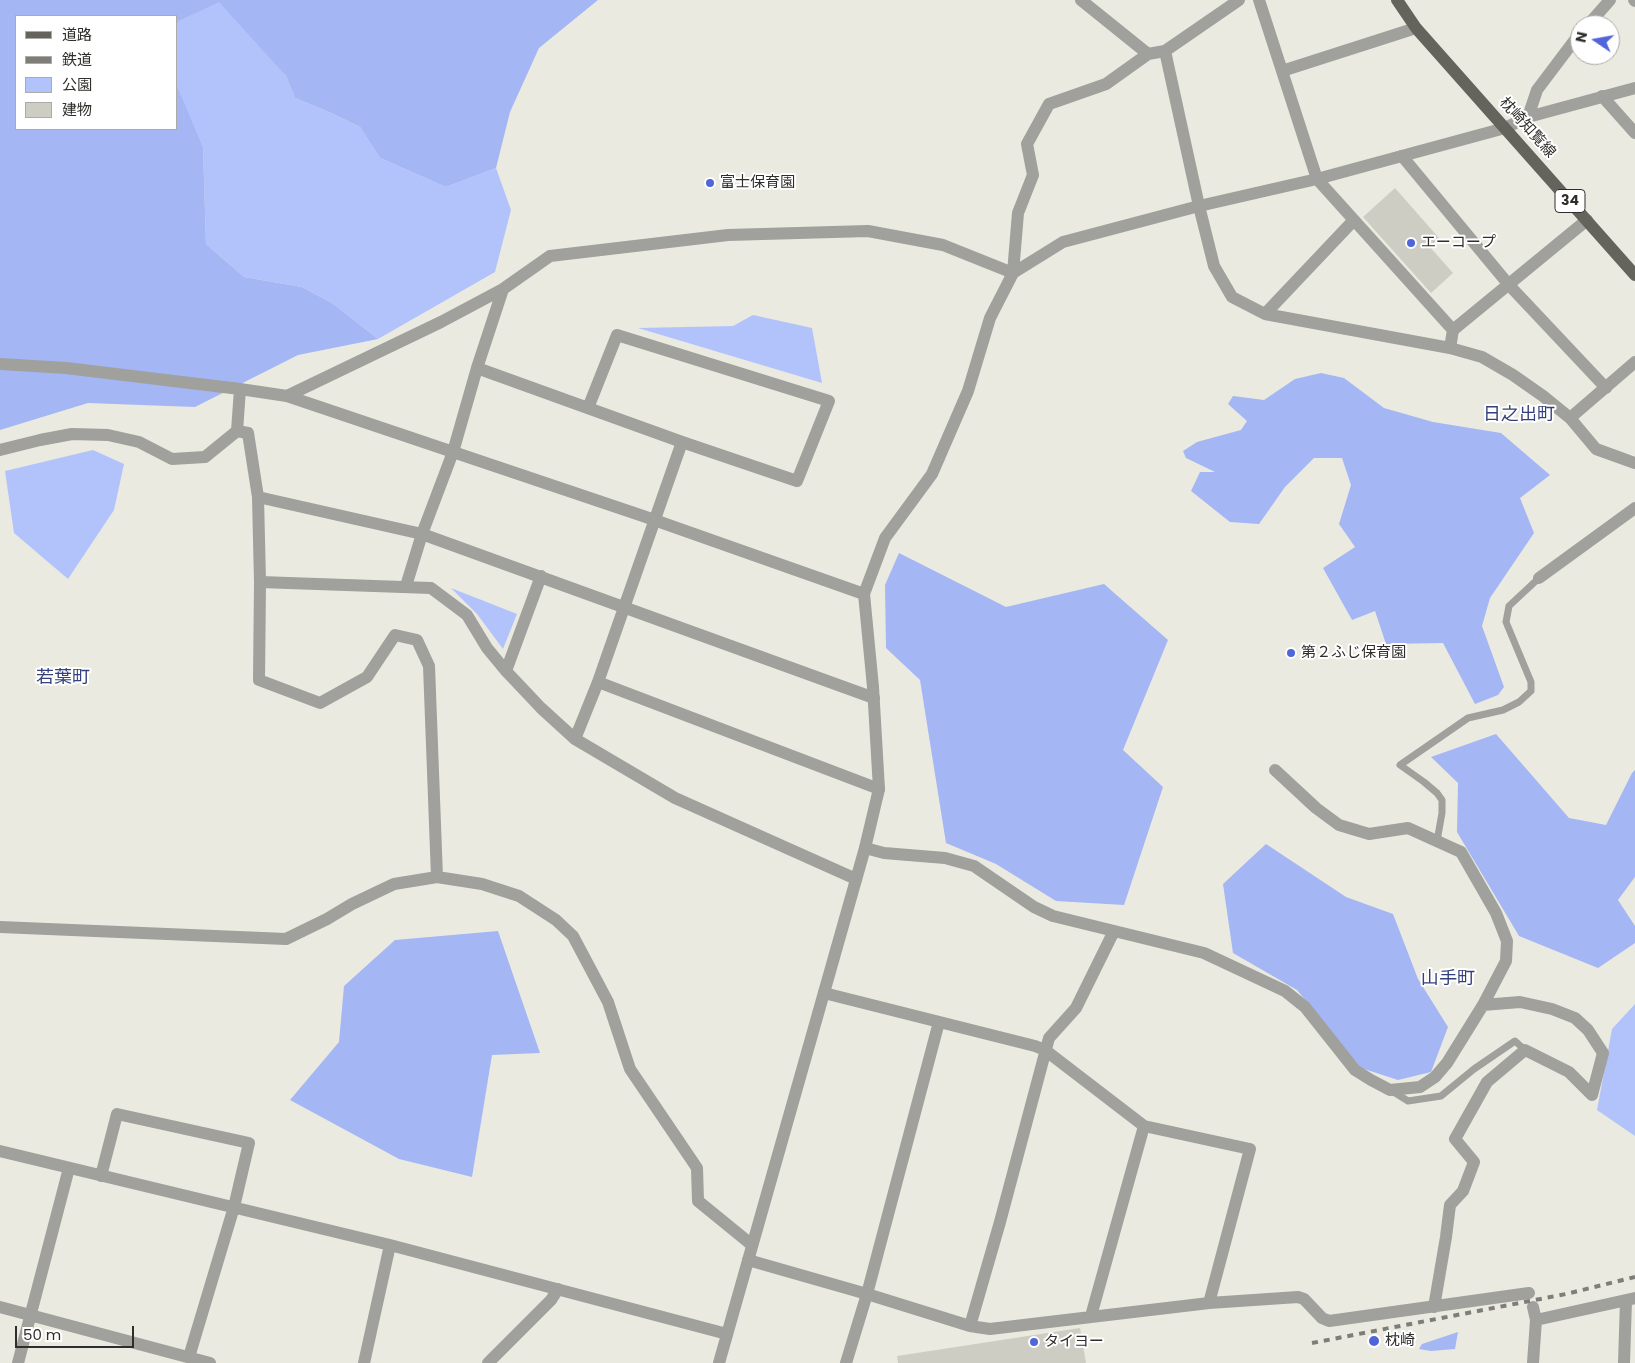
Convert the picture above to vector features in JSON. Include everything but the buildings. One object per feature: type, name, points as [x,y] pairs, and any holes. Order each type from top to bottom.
[{"type":"main road","name":"枕崎知覧線","points":[[1397,0],[1416,28],[1635,275]]},
{"type":"street","points":[[1080,0],[1148,54]]},
{"type":"street","points":[[719,1363],[865,848],[879,789],[874,698],[864,594],[885,538],[932,474],[968,391],[990,318],[1013,273],[1018,213],[1033,175],[1027,144],[1049,104],[1106,84],[1148,54],[1165,51],[1239,0]]},
{"type":"street","points":[[1259,0],[1317,179],[1453,330]]},
{"type":"street","points":[[1597,15],[1610,0]]},
{"type":"street","points":[[1282,72],[1416,28]]},
{"type":"street","points":[[1528,117],[1537,90],[1570,44]]},
{"type":"street","points":[[1165,51],[1214,266],[1232,297],[1265,314],[1450,348],[1482,357],[1513,375],[1543,396],[1570,418],[1596,449],[1635,464]]},
{"type":"street","points":[[1013,273],[1063,242],[1199,206],[1317,179],[1505,128],[1528,117],[1635,88]]},
{"type":"street","points":[[1602,96],[1635,134]]},
{"type":"street","points":[[1402,156],[1509,285],[1606,388]]},
{"type":"street","points":[[1265,314],[1354,220]]},
{"type":"street","points":[[1450,348],[1453,330],[1587,220]]},
{"type":"street","points":[[287,396],[441,322],[503,289],[550,256],[728,235],[868,231],[943,245],[1013,273]]},
{"type":"street","points":[[406,586],[422,534],[453,452],[477,368],[503,289]]},
{"type":"street","points":[[477,368],[682,442],[796,481],[829,401],[617,335],[588,408]]},
{"type":"street","points":[[1570,418],[1635,362]]},
{"type":"street","points":[[0,364],[66,368],[287,396],[654,520],[864,594]]},
{"type":"street","points":[[0,450],[72,434],[108,435],[139,442],[172,459],[205,457],[238,431],[240,389]]},
{"type":"street","points":[[238,431],[248,433],[258,497],[260,582],[259,680],[320,703],[367,676],[395,635],[417,640],[429,666],[437,877]]},
{"type":"street","points":[[575,739],[598,682],[682,442]]},
{"type":"street","points":[[258,497],[422,534],[874,698]]},
{"type":"street","points":[[1539,578],[1635,508]]},
{"type":"street","points":[[506,671],[541,576]]},
{"type":"street","points":[[260,582],[431,588],[467,615],[487,648],[506,671],[541,708],[575,739],[675,798],[856,879]]},
{"type":"street","points":[[598,682],[879,789]]},
{"type":"street","points":[[865,848],[884,853],[945,858],[974,866],[1034,907],[1053,916],[1204,954],[1285,991],[1305,1007],[1355,1070],[1371,1080],[1390,1090],[1420,1087],[1435,1077],[1446,1063],[1483,1006],[1506,961],[1507,942],[1496,913],[1461,852],[1408,828],[1369,834],[1339,825],[1316,808],[1275,770]]},
{"type":"street","points":[[0,927],[286,939],[328,920],[352,904],[394,884],[437,877],[482,884],[519,896],[556,920],[573,936],[608,1002],[630,1069],[697,1168],[698,1201],[752,1245]]},
{"type":"street","points":[[970,1326],[1049,1038],[1076,1008],[1114,931]]},
{"type":"street","points":[[824,993],[1036,1046],[1045,1050],[1144,1126],[1250,1149],[1208,1303]]},
{"type":"street","points":[[1434,1307],[1450,1204],[1463,1191],[1474,1162],[1455,1139],[1488,1082],[1525,1050],[1569,1072],[1592,1095],[1604,1053],[1588,1030],[1575,1018],[1552,1009],[1520,1002],[1483,1006]]},
{"type":"street","points":[[846,1363],[867,1294],[939,1022]]},
{"type":"street","points":[[101,1176],[117,1114],[249,1143],[234,1207],[189,1358]]},
{"type":"street","points":[[1091,1316],[1144,1126]]},
{"type":"street","points":[[0,1152],[390,1246],[727,1334]]},
{"type":"street","points":[[18,1363],[69,1168]]},
{"type":"street","points":[[364,1363],[390,1246]]},
{"type":"street","points":[[748,1260],[970,1326],[990,1329],[1208,1303],[1298,1297],[1304,1299],[1322,1318],[1329,1321],[1529,1293]]},
{"type":"street","points":[[488,1363],[551,1300],[558,1289]]},
{"type":"street","points":[[1536,1320],[1631,1299],[1630,1346],[1624,1363]]},
{"type":"street","points":[[0,1307],[210,1363]]},
{"type":"street","points":[[1532,1307],[1536,1320],[1533,1363]]},
{"type":"lane","points":[[1437,841],[1442,800],[1438,792],[1400,765],[1468,718],[1503,710],[1519,702],[1531,691],[1531,682],[1506,622],[1509,606],[1539,578]]},
{"type":"lane","points":[[1390,1090],[1408,1101],[1441,1096],[1474,1069],[1515,1042],[1525,1050]]},
{"type":"green space","points":[[219,1],[240,21],[286,76],[295,98],[360,127],[380,158],[446,187],[496,168],[511,210],[495,272],[378,339],[332,303],[302,287],[244,277],[206,244],[203,147],[178,91],[179,21]]},
{"type":"green space","points":[[753,315],[812,328],[822,383],[638,328],[733,326]]},
{"type":"green space","points":[[93,450],[124,464],[114,510],[68,579],[14,533],[5,471]]},
{"type":"green space","points":[[451,588],[517,614],[503,649],[477,614]]},
{"type":"green space","points":[[1635,1004],[1635,1136],[1597,1110],[1612,1029]]},
{"type":"shaded area","points":[[0,0],[598,0],[539,48],[510,112],[496,168],[446,187],[380,158],[360,127],[295,98],[286,76],[219,2],[178,23],[178,15],[15,15],[15,130],[178,130],[178,89],[203,147],[206,244],[244,277],[302,287],[332,303],[378,339],[298,355],[195,407],[88,403],[0,430]]},
{"type":"shaded area","points":[[1321,373],[1344,378],[1384,408],[1433,422],[1501,433],[1550,475],[1520,498],[1534,533],[1490,598],[1482,626],[1504,687],[1498,695],[1475,704],[1443,643],[1386,644],[1375,611],[1352,620],[1323,568],[1355,547],[1339,524],[1351,485],[1342,458],[1314,458],[1285,487],[1259,524],[1230,522],[1191,491],[1200,472],[1215,472],[1186,458],[1183,451],[1197,442],[1241,430],[1247,421],[1228,404],[1233,396],[1264,400],[1295,379]]},
{"type":"shaded area","points":[[899,553],[1006,607],[1104,584],[1168,640],[1123,750],[1163,787],[1124,905],[1056,901],[996,864],[946,843],[920,680],[886,648],[885,585]]},
{"type":"shaded area","points":[[1496,734],[1569,818],[1606,825],[1635,770],[1635,877],[1618,900],[1635,926],[1635,943],[1598,968],[1519,936],[1457,832],[1458,783],[1431,757]]},
{"type":"shaded area","points":[[1266,844],[1346,897],[1393,914],[1418,979],[1448,1027],[1431,1072],[1398,1080],[1361,1068],[1297,990],[1233,953],[1223,884]]},
{"type":"shaded area","points":[[498,931],[540,1053],[492,1055],[472,1177],[399,1159],[290,1100],[339,1042],[344,986],[395,940]]},
{"type":"shaded area","points":[[1458,1332],[1455,1349],[1431,1351],[1419,1349],[1422,1344]]},
{"type":"railway","points":[[1312,1343],[1566,1294],[1635,1277]]},
{"type":"place","name":"富士保育園","points":[[710,183]]},
{"type":"place","name":"エーコープ","points":[[1411,243]]},
{"type":"place","name":"第２ふじ保育園","points":[[1291,653]]},
{"type":"place","name":"枕崎","points":[[1374,1341]]},
{"type":"place","name":"タイヨー","points":[[1034,1342]]},
{"type":"district","name":"日之出町","points":[[1519,415]]},
{"type":"district","name":"若葉町","points":[[63,678]]},
{"type":"district","name":"山手町","points":[[1448,979]]}]
